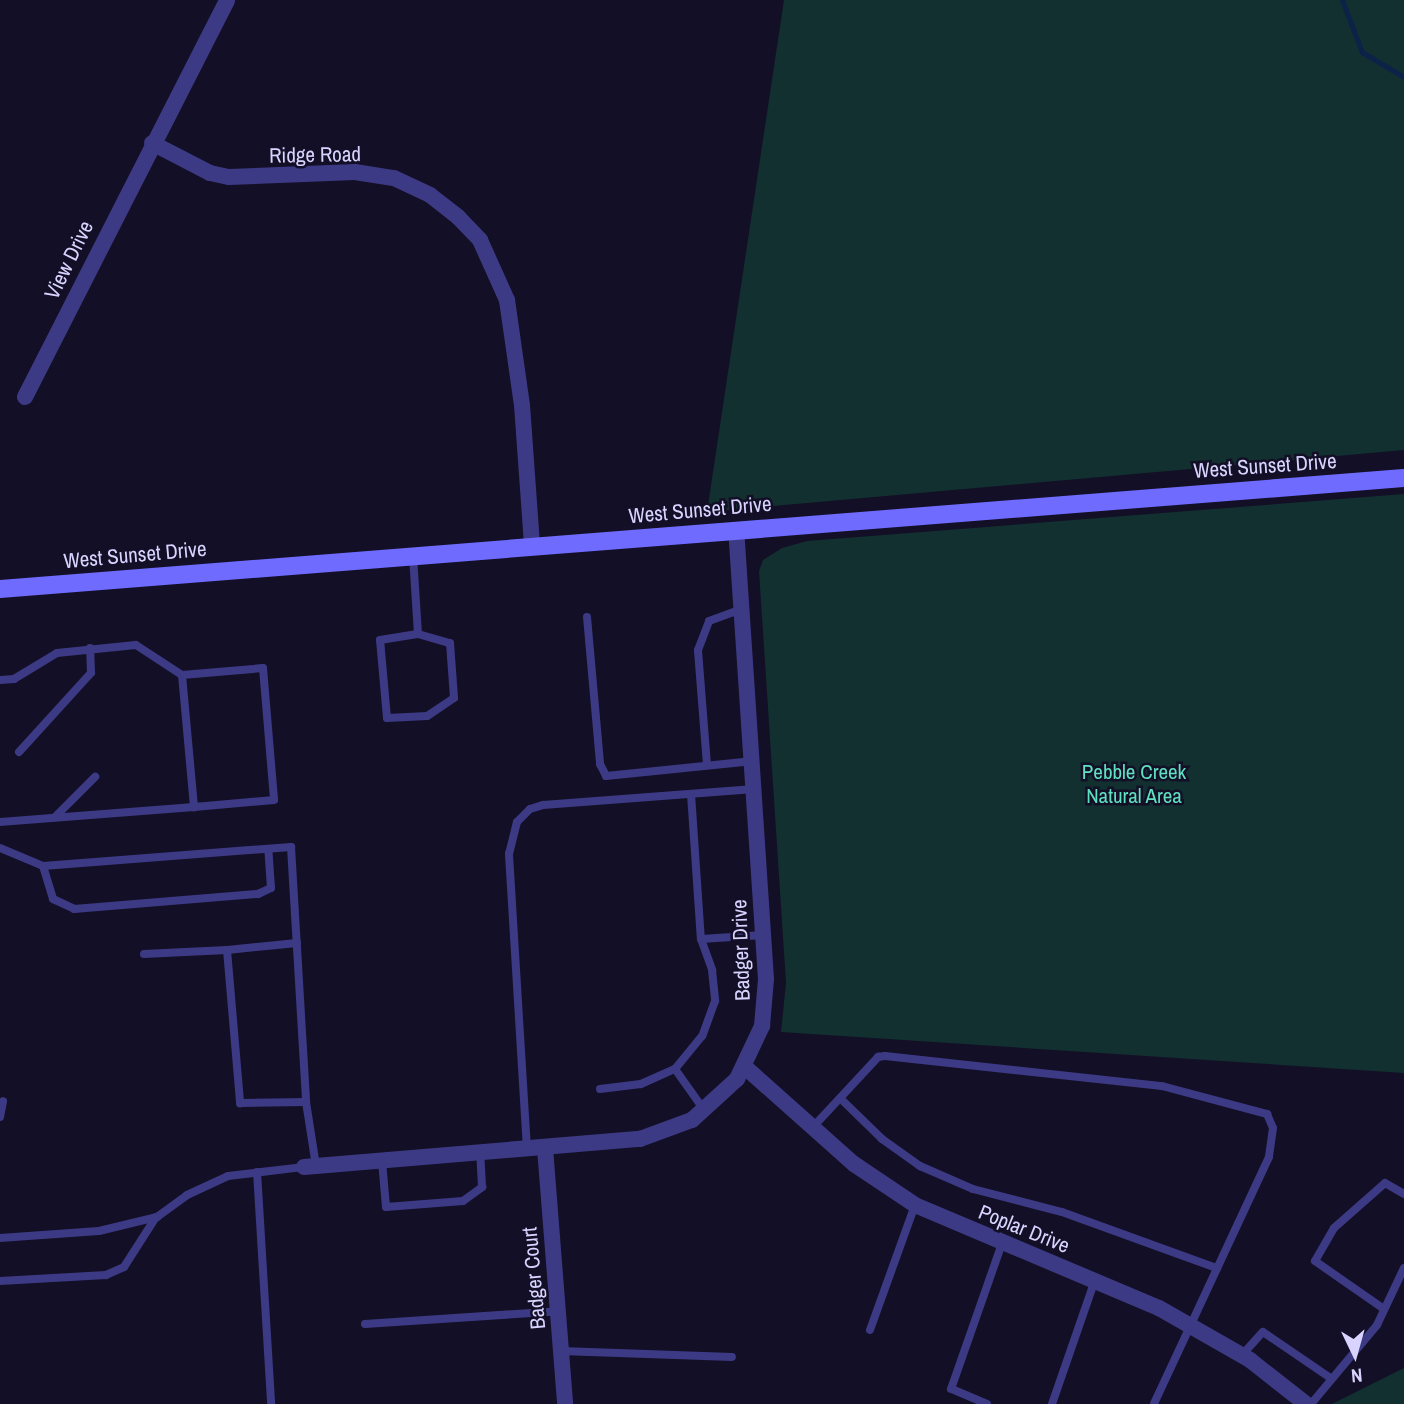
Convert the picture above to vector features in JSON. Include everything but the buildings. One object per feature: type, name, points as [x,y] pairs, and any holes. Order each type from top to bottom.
[{"type":"main road","name":"West Sunset Drive","points":[[0,589],[1404,478]]},
{"type":"street","points":[[152,143],[227,0]]},
{"type":"street","name":"View Drive","points":[[25,397],[152,143]]},
{"type":"street","name":"Ridge Road","points":[[152,143],[210,173],[229,177],[355,172],[394,178],[430,195],[458,217],[480,240],[507,300],[522,405],[532,546]]},
{"type":"street","name":"Badger Drive","points":[[310,1166],[640,1139],[664,1133],[705,1110],[745,1067],[765,1004],[753,761],[736,530]]},
{"type":"street","name":"Poplar Drive","points":[[745,1067],[854,1164],[915,1205],[1095,1280],[1191,1324],[1242,1355],[1309,1404]]},
{"type":"street","name":"Badger Court","points":[[545,1148],[565,1404]]},
{"type":"lane","points":[[413,555],[418,634]]},
{"type":"lane","points":[[707,765],[698,650],[709,621],[743,609]]},
{"type":"lane","points":[[587,617],[603,772],[626,775],[753,761]]},
{"type":"lane","points":[[418,634],[450,643],[454,698],[427,716],[387,718],[380,640],[418,634]]},
{"type":"lane","points":[[0,680],[14,679],[57,653],[136,645],[182,676],[263,668],[274,800],[0,822]]},
{"type":"lane","points":[[19,752],[91,673],[90,648]]},
{"type":"lane","points":[[182,676],[194,807]]},
{"type":"lane","points":[[55,818],[95,777]]},
{"type":"lane","points":[[527,1149],[511,831],[522,815],[543,805],[754,789]]},
{"type":"lane","points":[[600,1089],[641,1084],[675,1069],[712,1017],[712,970],[701,939],[691,794]]},
{"type":"lane","points":[[0,849],[43,866],[291,847],[310,1166],[257,1172],[209,1182],[156,1217],[99,1231],[0,1238]]},
{"type":"lane","points":[[43,866],[53,899],[74,909],[258,894],[271,888],[268,849]]},
{"type":"lane","points":[[701,939],[763,935]]},
{"type":"lane","points":[[144,954],[296,943]]},
{"type":"lane","points":[[227,950],[240,1103],[306,1102]]},
{"type":"lane","points":[[813,1127],[878,1057],[885,1056],[1162,1086],[1267,1114],[1273,1128],[1269,1157],[1154,1404]]},
{"type":"lane","points":[[675,1069],[705,1110]]},
{"type":"lane","points":[[840,1098],[882,1139],[920,1166],[973,1189],[1062,1212],[1217,1268]]},
{"type":"lane","points":[[0,1117],[3,1101]]},
{"type":"lane","points":[[382,1161],[386,1207],[463,1201],[482,1187],[480,1153]]},
{"type":"lane","points":[[257,1172],[271,1404]]},
{"type":"lane","points":[[1384,1309],[1315,1261],[1334,1228],[1385,1183],[1404,1194]]},
{"type":"lane","points":[[870,1330],[915,1205]]},
{"type":"lane","points":[[0,1281],[106,1275],[124,1267],[156,1217]]},
{"type":"lane","points":[[986,1404],[951,1389],[1002,1243]]},
{"type":"lane","points":[[1309,1404],[1377,1325],[1404,1268]]},
{"type":"lane","points":[[1052,1404],[1095,1280]]},
{"type":"lane","points":[[365,1324],[558,1311]]},
{"type":"lane","points":[[1242,1355],[1263,1332],[1332,1379]]},
{"type":"lane","points":[[561,1351],[732,1357]]},
{"type":"green space","points":[[784,0],[1404,0],[1404,450],[707,512]]},
{"type":"green space","name":"Pebble Creek Natural Area","points":[[1404,494],[1404,1073],[781,1032],[786,983],[759,571],[763,560],[782,548],[807,541]]},
{"type":"green space","points":[[1404,1368],[1404,1404],[1332,1404]]},
{"type":"waterway","points":[[1342,0],[1362,52],[1404,77]]}]
